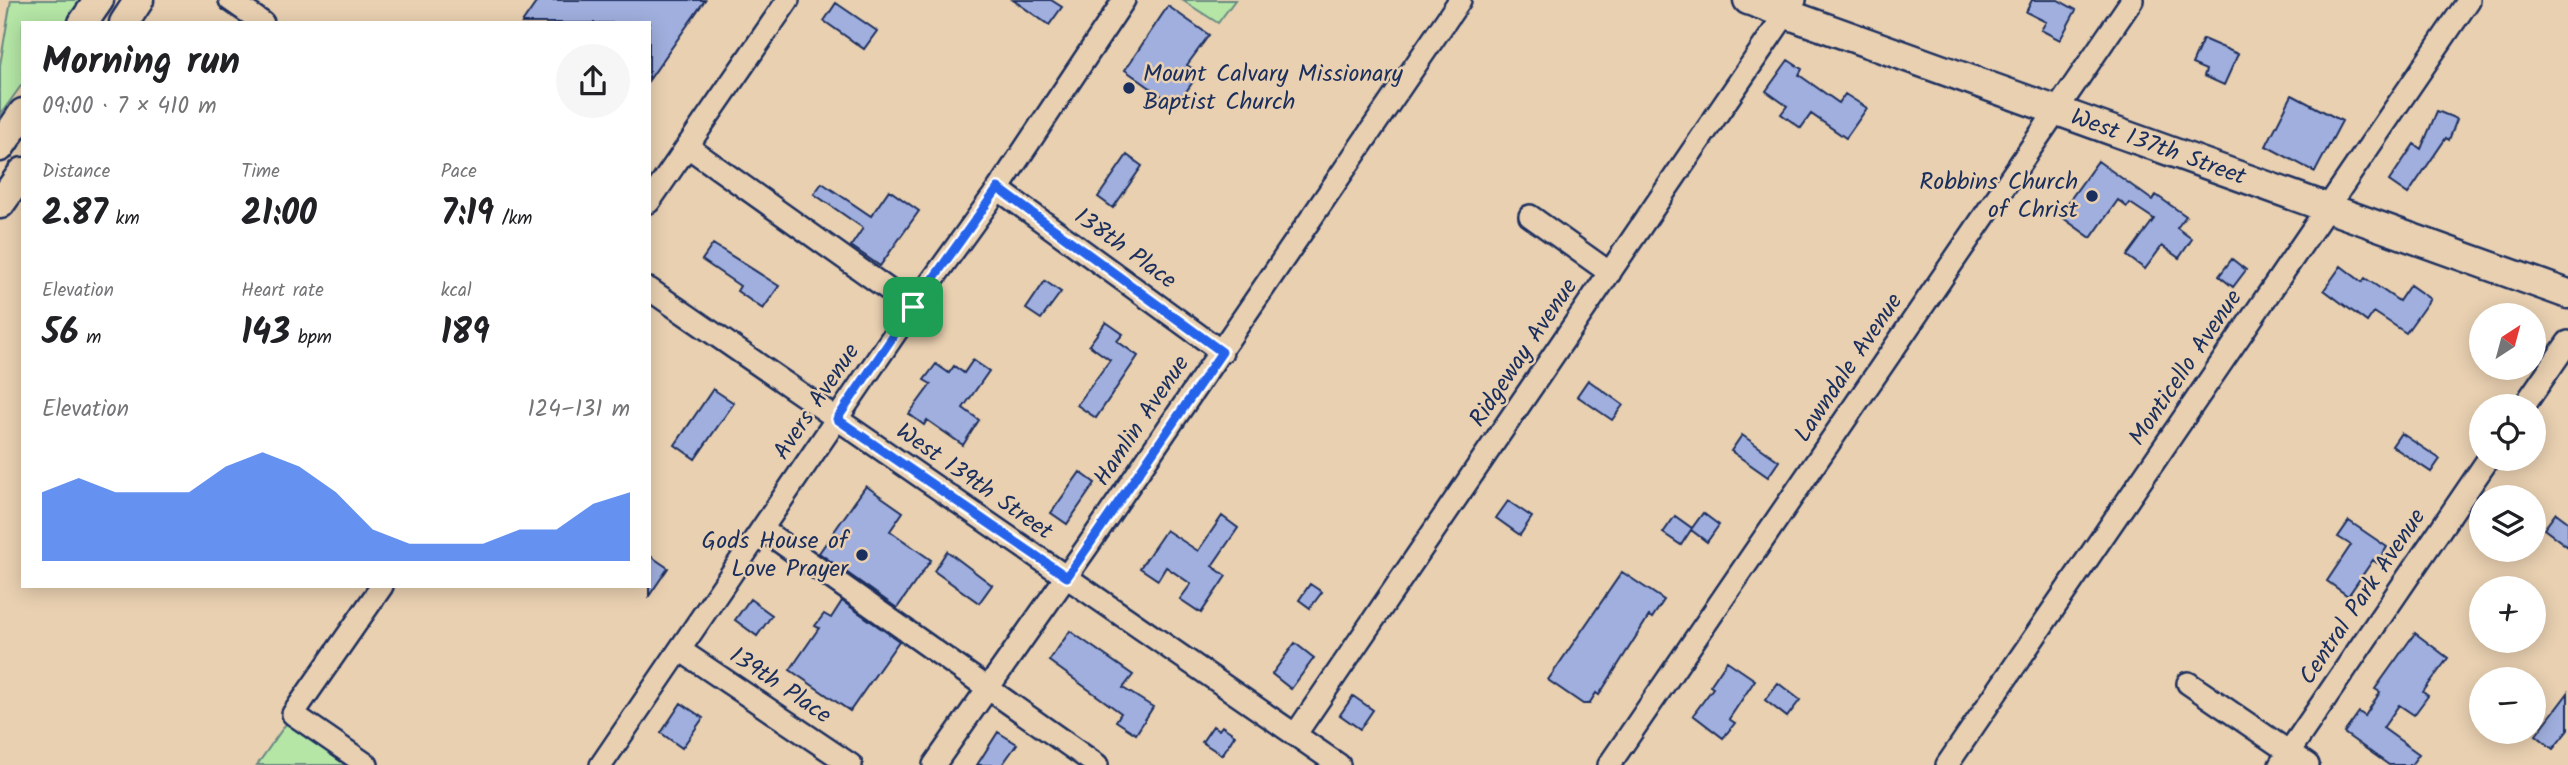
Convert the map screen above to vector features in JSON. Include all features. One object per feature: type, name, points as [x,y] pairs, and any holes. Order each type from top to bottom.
[{"type":"main road","points":[[84,21],[99,0]]},
{"type":"main road","points":[[125,21],[139,0]]},
{"type":"main road","name":"West 137th Street","points":[[1748,0],[1791,7],[2056,111],[2568,294]]},
{"type":"main road","points":[[0,147],[21,116]]},
{"type":"main road","points":[[0,204],[21,175]]},
{"type":"street","points":[[230,0],[259,21]]},
{"type":"street","points":[[651,199],[788,0]]},
{"type":"street","name":"Avers Avenue","points":[[601,765],[1124,0]]},
{"type":"street","name":"Hamlin Avenue","points":[[934,765],[1222,352],[1460,0]]},
{"type":"street","name":"Lawndale Avenue","points":[[1609,765],[2132,0]]},
{"type":"street","name":"Monticello Avenue","points":[[1947,765],[2469,0]]},
{"type":"street","name":"Ridgeway Avenue","points":[[1295,735],[1791,7]]},
{"type":"street","points":[[688,147],[913,307]]},
{"type":"street","name":"138th Place","points":[[998,188],[1222,352]]},
{"type":"street","points":[[1530,216],[1610,273]]},
{"type":"street","name":"West 139th Street","points":[[651,290],[1339,765]]},
{"type":"street","points":[[2532,394],[2568,342]]},
{"type":"street","name":"Central Park Avenue","points":[[2284,758],[2480,471]]},
{"type":"street","points":[[762,529],[1097,765]]},
{"type":"street","points":[[367,765],[293,714],[381,588]]},
{"type":"street","name":"139th Place","points":[[680,650],[851,765]]},
{"type":"street","points":[[2188,683],[2284,758],[2308,765]]},
{"type":"green space","points":[[11,0],[82,0],[67,21],[21,21],[21,86],[0,115],[0,65]]},
{"type":"green space","points":[[1182,0],[1235,0],[1218,23]]},
{"type":"green space","points":[[293,714],[367,765],[257,765]]},
{"type":"building","points":[[538,0],[705,0],[651,77],[651,21],[523,21]]},
{"type":"building","points":[[1013,0],[1051,0],[1062,7],[1049,25]]},
{"type":"building","points":[[2032,0],[2058,0],[2076,10],[2060,40],[2041,30],[2046,22],[2026,12]]},
{"type":"building","points":[[836,3],[877,31],[864,49],[824,21]]},
{"type":"building","points":[[1168,6],[1209,35],[1187,65],[1199,73],[1176,106],[1125,70]]},
{"type":"building","points":[[2203,39],[2238,54],[2224,85],[2204,76],[2206,70],[2192,64]]},
{"type":"building","points":[[1788,60],[1802,69],[1799,75],[1839,103],[1845,94],[1867,108],[1846,138],[1811,114],[1801,128],[1781,114],[1787,106],[1766,91]]},
{"type":"building","points":[[2292,95],[2342,121],[2315,172],[2266,146]]},
{"type":"building","points":[[2437,111],[2457,119],[2449,140],[2446,138],[2408,194],[2389,181],[2414,144],[2421,149]]},
{"type":"building","points":[[1127,155],[1142,166],[1113,208],[1098,197]]},
{"type":"building","points":[[2098,161],[2152,200],[2156,195],[2186,216],[2177,228],[2192,239],[2179,258],[2162,246],[2145,269],[2127,256],[2154,219],[2130,203],[2127,207],[2118,200],[2091,238],[2059,215]]},
{"type":"building","points":[[822,183],[871,216],[889,190],[919,211],[880,266],[851,246],[863,228],[814,194]]},
{"type":"building","points":[[713,244],[779,286],[763,309],[737,291],[740,286],[702,260]]},
{"type":"building","points":[[2232,259],[2246,270],[2233,287],[2219,276]]},
{"type":"building","points":[[2341,266],[2362,282],[2365,278],[2399,301],[2410,285],[2430,299],[2406,333],[2374,312],[2367,322],[2324,290]]},
{"type":"building","points":[[1045,281],[1061,292],[1041,319],[1026,309]]},
{"type":"building","points":[[1106,322],[1123,334],[1117,341],[1138,356],[1096,418],[1077,405],[1110,360],[1089,345]]},
{"type":"building","points":[[973,360],[989,371],[963,408],[979,420],[963,445],[927,420],[924,425],[909,414],[931,384],[924,380],[936,364],[949,373],[954,366],[964,373]]},
{"type":"building","points":[[1588,380],[1623,405],[1612,420],[1577,396]]},
{"type":"building","points":[[713,389],[734,403],[695,459],[675,445]]},
{"type":"building","points":[[2401,433],[2440,459],[2431,472],[2392,446]]},
{"type":"building","points":[[1742,435],[1779,461],[1768,477],[1731,451]]},
{"type":"building","points":[[1080,472],[1095,483],[1067,524],[1051,513]]},
{"type":"building","points":[[866,486],[903,512],[890,531],[931,560],[897,608],[819,553]]},
{"type":"building","points":[[1508,501],[1532,517],[1520,535],[1496,518]]},
{"type":"building","points":[[1703,513],[1719,525],[1707,542],[1691,530],[1681,545],[1663,533],[1675,516],[1692,528]]},
{"type":"building","points":[[2556,513],[2568,522],[2568,547],[2546,530]]},
{"type":"building","points":[[1222,516],[1238,528],[1212,566],[1226,576],[1201,613],[1180,599],[1191,584],[1166,567],[1158,580],[1140,568],[1166,530],[1198,551]]},
{"type":"building","points":[[2349,521],[2387,547],[2377,563],[2373,560],[2348,596],[2327,581],[2351,545],[2338,537]]},
{"type":"building","points":[[947,551],[992,585],[979,603],[934,571]]},
{"type":"building","points":[[651,556],[668,568],[649,596],[651,588]]},
{"type":"building","points":[[1622,572],[1664,600],[1652,618],[1649,616],[1599,695],[1596,693],[1589,704],[1583,704],[1548,680]]},
{"type":"building","points":[[1310,584],[1322,592],[1310,608],[1299,600]]},
{"type":"building","points":[[750,599],[772,615],[757,636],[735,620]]},
{"type":"building","points":[[842,601],[899,641],[850,711],[790,670],[819,628],[815,626],[824,614],[831,618]]},
{"type":"building","points":[[1070,631],[1133,675],[1123,688],[1153,707],[1136,734],[1116,721],[1121,713],[1049,661]]},
{"type":"building","points":[[2415,633],[2448,658],[2423,692],[2428,696],[2414,715],[2399,705],[2383,728],[2419,754],[2411,765],[2389,765],[2344,733],[2359,712],[2365,716],[2380,692],[2375,689]]},
{"type":"building","points":[[1295,643],[1314,658],[1291,689],[1272,674]]},
{"type":"building","points":[[1727,661],[1755,680],[1729,719],[1735,723],[1723,738],[1693,715],[1713,688],[1710,686]]},
{"type":"building","points":[[1778,683],[1800,700],[1787,717],[1765,700]]},
{"type":"building","points":[[2568,693],[2568,730],[2553,749],[2546,743],[2546,722]]},
{"type":"building","points":[[1353,696],[1373,710],[1360,729],[1340,715]]},
{"type":"building","points":[[681,703],[703,718],[682,748],[661,733]]},
{"type":"building","points":[[1213,726],[1219,730],[1222,726],[1235,735],[1222,755],[1202,742]]},
{"type":"building","points":[[998,732],[1017,744],[1002,765],[977,765]]},
{"type":"place","name":"Mount Calvary Missionary Baptist Church","points":[[1129,88]]},
{"type":"place","name":"Robbins Church of Christ","points":[[2092,196]]},
{"type":"place","name":"Gods House of Love Prayer","points":[[862,555]]},
{"type":"route","points":[[998,188],[1222,352],[1067,577],[837,419],[913,307],[998,188]]}]
